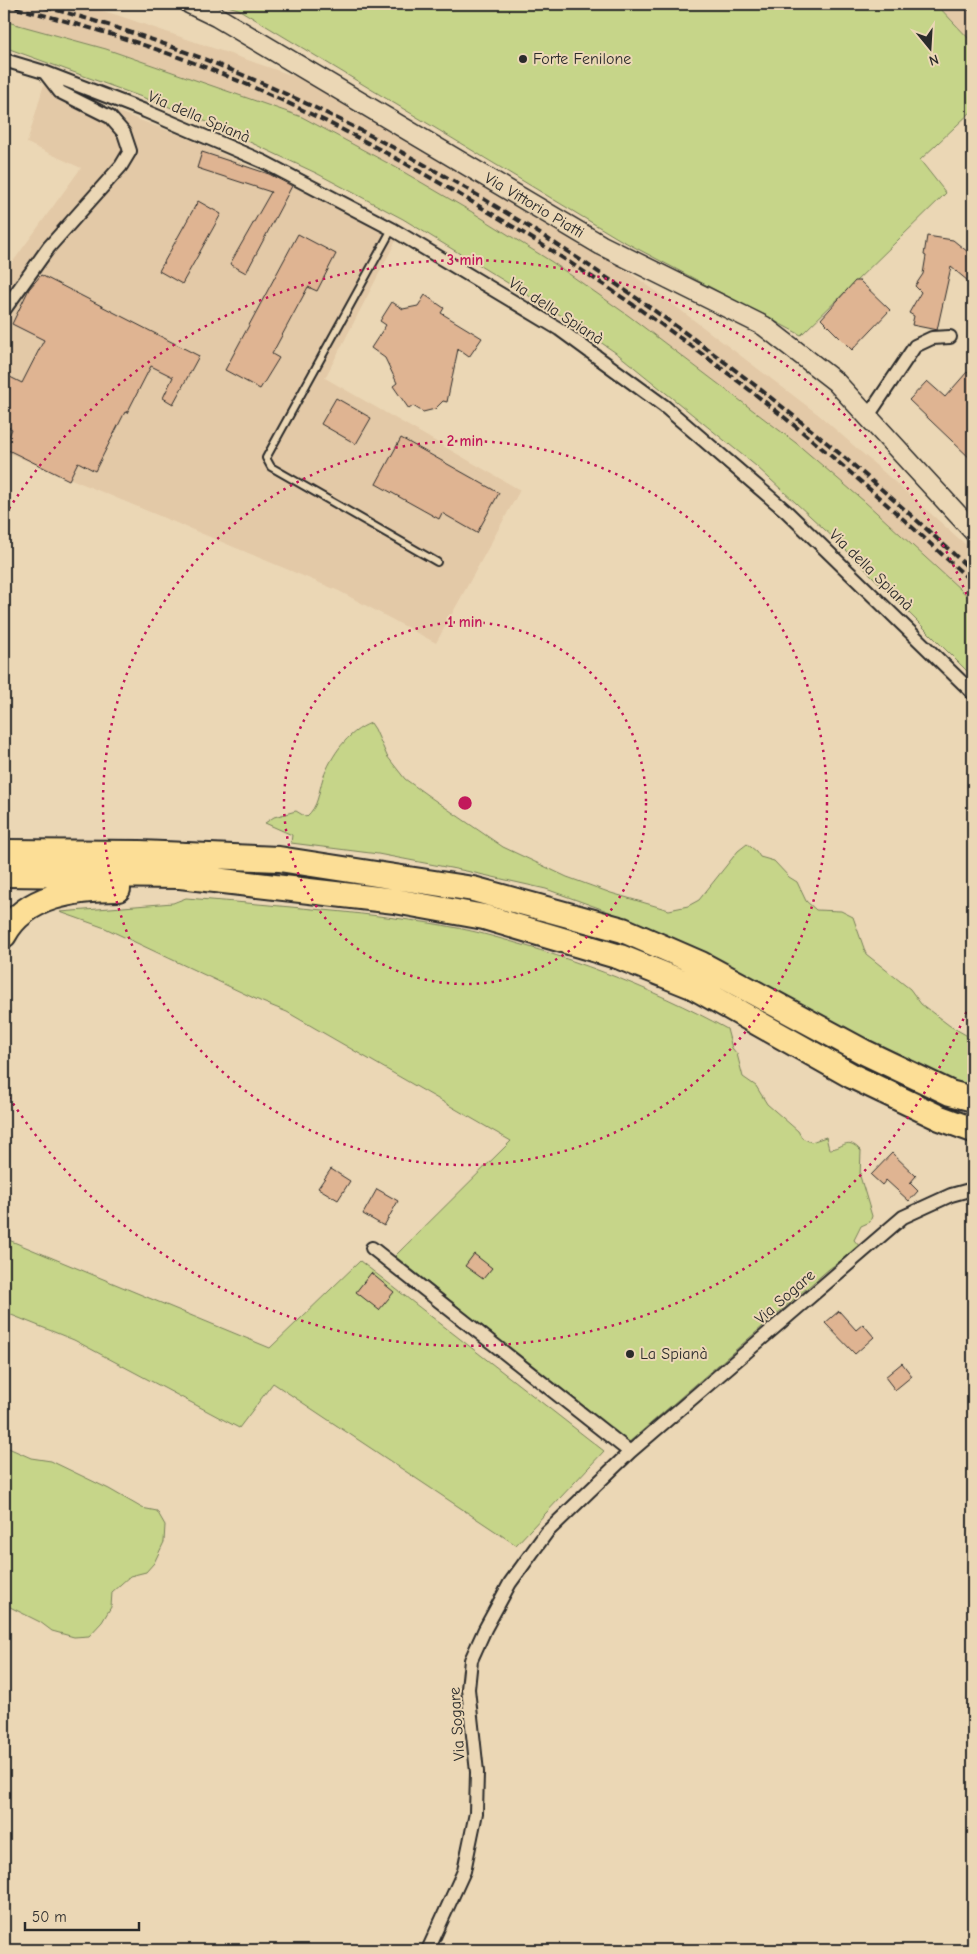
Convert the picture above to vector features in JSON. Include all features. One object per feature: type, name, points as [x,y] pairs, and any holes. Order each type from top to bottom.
[{"type":"highway","points":[[4,839],[140,853]]},
{"type":"highway","points":[[4,852],[140,853],[279,859],[473,889],[623,930],[701,964],[872,1056],[950,1093],[973,1099]]},
{"type":"highway","points":[[4,874],[180,876],[395,901],[484,917],[620,957],[692,986],[852,1076],[940,1118],[973,1130]]},
{"type":"highway","points":[[4,936],[8,927],[26,909],[56,895],[98,889],[174,888],[395,901]]},
{"type":"street","name":"Via Vittorio Piatti","points":[[190,4],[217,17],[601,245],[764,326],[836,382],[973,531]]},
{"type":"street","name":"Via della Spianà","points":[[4,60],[44,72],[145,111],[264,162],[392,229],[559,329],[664,406],[787,512],[973,694]]},
{"type":"street","points":[[4,310],[49,247],[121,166],[130,151],[124,133],[110,117],[60,92],[44,72]]},
{"type":"street","points":[[868,416],[915,346],[932,338],[950,336]]},
{"type":"street","name":"Via Sogare","points":[[428,1950],[464,1871],[476,1813],[477,1772],[468,1689],[471,1660],[510,1583],[548,1532],[630,1452],[902,1217],[951,1195],[973,1189]]},
{"type":"street","points":[[372,1248],[630,1452]]},
{"type":"lane","points":[[392,229],[266,458],[271,466],[437,562]]},
{"type":"shaded area","points":[[4,4],[78,4],[117,15],[317,84],[572,232],[650,287],[819,415],[973,551],[973,601],[955,584],[552,262],[395,167],[302,117],[106,49],[4,21]]},
{"type":"shaded area","points":[[936,4],[973,4],[973,43]]},
{"type":"shaded area","points":[[44,84],[185,137],[399,235],[325,378],[520,490],[436,643],[339,591],[4,451],[4,274],[81,168],[27,143]]},
{"type":"green space","points":[[221,4],[936,4],[973,43],[973,110],[920,160],[946,193],[801,335],[619,239],[238,9]]},
{"type":"green space","points":[[4,21],[106,49],[302,117],[395,167],[552,262],[629,316],[796,443],[865,502],[973,601],[973,677],[837,541],[756,466],[619,355],[570,321],[403,219],[316,173],[194,116],[4,47]]},
{"type":"green space","points":[[371,723],[387,756],[405,779],[430,797],[503,847],[567,877],[611,893],[669,910],[688,906],[699,900],[738,851],[747,844],[760,857],[774,861],[789,877],[797,882],[806,901],[816,910],[841,911],[853,917],[866,954],[910,989],[921,1004],[950,1026],[973,1039],[973,1086],[957,1082],[915,1065],[710,956],[610,912],[546,889],[466,871],[378,854],[291,843],[292,835],[265,823],[274,817],[296,811],[306,817],[316,804],[323,778],[341,745],[355,732]]},
{"type":"green space","points":[[186,898],[344,912],[460,928],[541,950],[573,961],[636,985],[697,1013],[727,1029],[732,1048],[737,1054],[743,1077],[756,1086],[767,1104],[798,1131],[802,1138],[811,1142],[826,1137],[829,1149],[848,1143],[856,1146],[861,1151],[860,1176],[872,1216],[870,1222],[861,1226],[854,1240],[860,1247],[829,1269],[628,1443],[395,1256],[511,1141],[287,1012],[105,928],[60,912],[173,903]]},
{"type":"green space","points":[[4,1238],[270,1348],[360,1261],[604,1451],[516,1545],[273,1383],[239,1428],[74,1340],[4,1312]]},
{"type":"green space","points":[[4,1446],[31,1458],[51,1461],[109,1489],[142,1508],[157,1511],[165,1525],[164,1542],[154,1563],[146,1572],[130,1576],[112,1592],[111,1607],[102,1622],[89,1636],[74,1637],[52,1631],[40,1622],[4,1604]]},
{"type":"building","points":[[202,152],[269,174],[292,186],[246,273],[230,264],[271,192],[197,168]]},
{"type":"building","points":[[198,201],[221,214],[182,284],[159,271]]},
{"type":"building","points":[[298,234],[336,254],[317,291],[308,287],[272,354],[279,358],[260,389],[225,370]]},
{"type":"building","points":[[927,236],[953,240],[973,256],[973,285],[951,267],[937,330],[912,325],[914,316],[909,313],[921,292],[915,286],[923,274]]},
{"type":"building","points":[[41,275],[199,356],[173,404],[163,398],[173,377],[151,366],[95,471],[78,462],[69,480],[4,448],[12,429],[4,425],[4,374],[22,383],[44,340],[12,324],[29,289]]},
{"type":"building","points":[[855,281],[860,281],[890,310],[852,350],[821,319]]},
{"type":"building","points":[[425,295],[444,308],[441,313],[482,338],[469,357],[458,349],[447,402],[443,401],[435,409],[423,412],[413,406],[409,409],[393,386],[397,383],[385,358],[371,348],[386,325],[380,321],[392,302],[403,309],[418,306]]},
{"type":"building","points":[[967,372],[973,378],[973,461],[909,400],[927,381],[945,397]]},
{"type":"building","points":[[336,398],[371,418],[356,444],[321,424]]},
{"type":"building","points":[[401,438],[499,493],[477,533],[442,513],[439,519],[376,484]]},
{"type":"building","points":[[892,1153],[916,1176],[910,1183],[918,1191],[909,1201],[886,1180],[882,1185],[871,1175]]},
{"type":"building","points":[[331,1169],[350,1181],[338,1200],[318,1188]]},
{"type":"building","points":[[377,1189],[398,1201],[384,1226],[363,1214]]},
{"type":"building","points":[[474,1254],[492,1268],[483,1279],[465,1266]]},
{"type":"building","points":[[371,1273],[394,1292],[379,1310],[356,1292]]},
{"type":"building","points":[[839,1311],[856,1330],[863,1324],[874,1337],[855,1354],[825,1323]]},
{"type":"building","points":[[902,1363],[912,1376],[895,1390],[885,1377]]},
{"type":"railway","points":[[33,4],[149,39],[261,83],[371,136],[477,195],[609,279],[735,370],[857,468],[973,572]]},
{"type":"railway","points":[[965,4],[973,12]]},
{"type":"railway","points":[[4,5],[114,35],[254,87],[347,132],[467,199],[555,253],[641,310],[766,402],[911,526],[973,583]]},
{"type":"place","name":"Forte Fenilone","points":[[523,59]]},
{"type":"place","name":"La Spianà","points":[[630,1354]]}]
